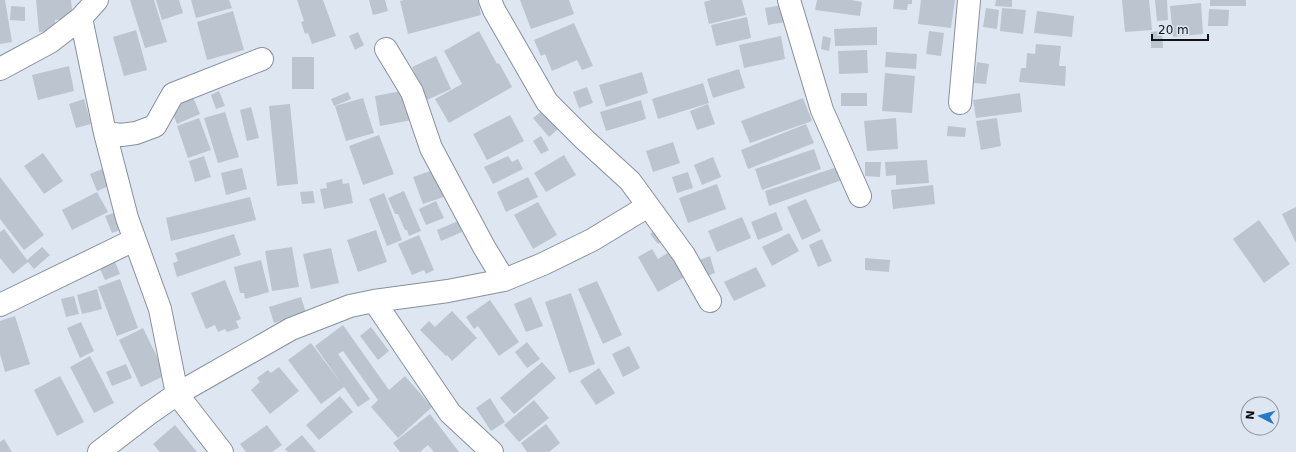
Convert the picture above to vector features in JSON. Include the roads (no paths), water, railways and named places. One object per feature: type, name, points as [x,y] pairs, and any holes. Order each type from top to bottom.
[{"type":"street","points":[[0,69],[50,42],[81,18],[97,0]]},
{"type":"street","points":[[490,0],[494,10],[547,102],[584,139],[630,181],[684,255],[710,301]]},
{"type":"street","points":[[789,0],[822,110],[860,196]]},
{"type":"street","points":[[960,104],[969,0]]},
{"type":"street","points":[[81,18],[105,133],[127,218],[160,309],[176,394],[222,452]]},
{"type":"street","points":[[386,49],[412,92],[431,148],[484,247],[504,280]]},
{"type":"street","points":[[105,133],[121,135],[136,133],[154,126],[173,94],[262,59]]},
{"type":"street","points":[[99,452],[176,394],[291,329],[350,306],[374,301],[448,291],[504,280],[543,264],[592,240],[648,206]]},
{"type":"street","points":[[0,305],[134,240]]},
{"type":"street","points":[[374,301],[450,413],[492,452]]}]
